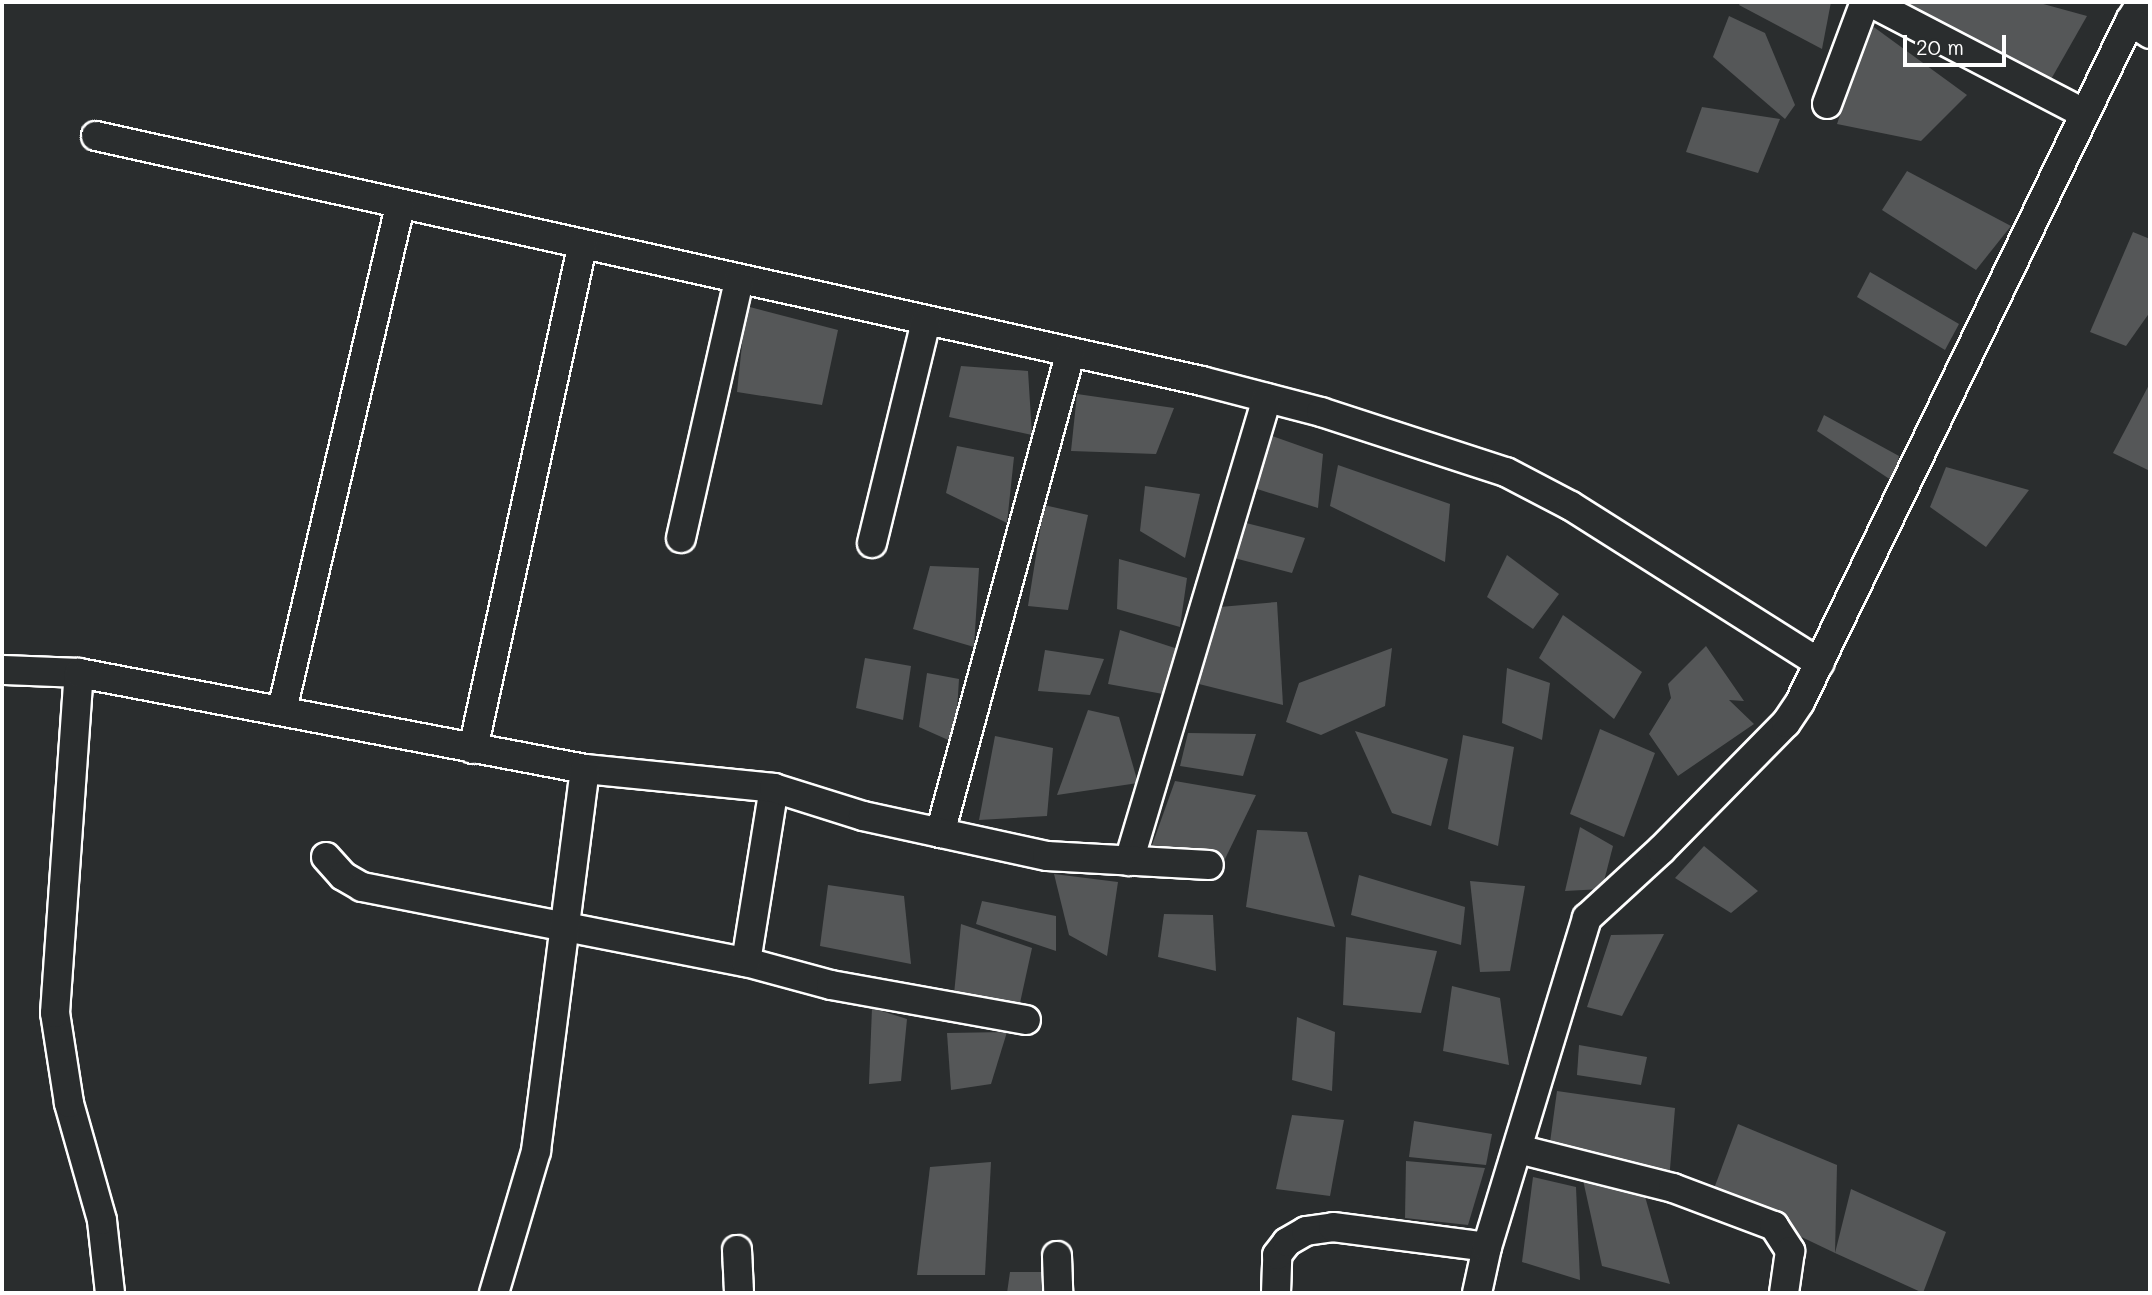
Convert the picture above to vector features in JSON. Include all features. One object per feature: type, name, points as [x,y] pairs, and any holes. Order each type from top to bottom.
[{"type":"street","points":[[1827,104],[1867,2],[2085,114]]},
{"type":"street","points":[[1477,1293],[1486,1247],[1587,918],[1661,850],[1786,723],[1819,663],[2085,114],[2141,19]]},
{"type":"street","points":[[96,136],[582,247],[1267,398],[1506,472],[1571,506],[1819,663]]},
{"type":"street","points":[[282,710],[400,206]]},
{"type":"street","points":[[473,749],[582,247]]},
{"type":"street","points":[[681,538],[739,281]]},
{"type":"street","points":[[872,543],[926,321]]},
{"type":"street","points":[[940,833],[1070,353]]},
{"type":"street","points":[[1129,860],[1267,398]]},
{"type":"street","points":[[2,670],[79,673],[585,769],[774,788],[863,816],[1047,856],[1209,865]]},
{"type":"street","points":[[79,673],[55,1013],[69,1103],[102,1220],[110,1293]]},
{"type":"street","points":[[494,1293],[536,1151],[585,769]]},
{"type":"street","points":[[746,962],[774,788]]},
{"type":"street","points":[[326,857],[343,876],[362,887],[746,962],[831,985],[1026,1020]]},
{"type":"street","points":[[1518,1149],[1672,1188],[1774,1226],[1790,1251],[1784,1293]]},
{"type":"street","points":[[1276,1293],[1277,1255],[1287,1242],[1306,1231],[1333,1227],[1486,1247]]},
{"type":"street","points":[[737,1250],[739,1293]]},
{"type":"street","points":[[1057,1256],[1058,1293]]},
{"type":"building","points":[[1741,2],[1831,2],[1822,49],[1739,5]]},
{"type":"building","points":[[1902,2],[2036,2],[2087,16],[2050,81]]},
{"type":"building","points":[[1729,16],[1765,33],[1795,105],[1785,119],[1713,57]]},
{"type":"building","points":[[1871,25],[1967,95],[1921,141],[1837,124]]},
{"type":"building","points":[[1702,107],[1780,119],[1758,173],[1686,152]]},
{"type":"building","points":[[1907,171],[2011,226],[1976,270],[1882,210]]},
{"type":"building","points":[[2133,232],[2150,239],[2150,312],[2126,346],[2090,332]]},
{"type":"building","points":[[1870,272],[1959,324],[1945,350],[1857,297]]},
{"type":"building","points":[[746,306],[838,330],[822,405],[737,392]]},
{"type":"building","points":[[961,366],[1028,371],[1032,435],[949,417]]},
{"type":"building","points":[[2150,383],[2150,471],[2113,453]]},
{"type":"building","points":[[1077,394],[1174,408],[1156,454],[1071,451]]},
{"type":"building","points":[[1824,415],[1899,456],[1894,482],[1817,431]]},
{"type":"building","points":[[1269,435],[1323,454],[1318,508],[1254,488]]},
{"type":"building","points":[[957,446],[1014,457],[1007,523],[946,493]]},
{"type":"building","points":[[1338,465],[1450,504],[1445,562],[1330,506]]},
{"type":"building","points":[[1946,467],[2029,490],[1986,547],[1930,507]]},
{"type":"building","points":[[1145,486],[1200,494],[1185,558],[1140,531]]},
{"type":"building","points":[[1044,505],[1088,515],[1068,610],[1028,606]]},
{"type":"building","points":[[1242,522],[1305,538],[1292,573],[1234,558]]},
{"type":"building","points":[[1507,555],[1559,594],[1533,629],[1487,597]]},
{"type":"building","points":[[1119,559],[1187,578],[1180,627],[1117,609]]},
{"type":"building","points":[[930,566],[979,568],[974,647],[913,629]]},
{"type":"building","points":[[1277,602],[1283,705],[1199,684],[1208,608]]},
{"type":"building","points":[[1563,615],[1642,672],[1614,719],[1539,658]]},
{"type":"building","points":[[1120,630],[1184,651],[1163,694],[1108,684]]},
{"type":"building","points":[[1706,646],[1744,701],[1729,700],[1754,724],[1678,776],[1649,734],[1671,698],[1668,684]]},
{"type":"building","points":[[1392,648],[1385,706],[1321,735],[1286,722],[1299,683]]},
{"type":"building","points":[[1045,650],[1104,659],[1090,695],[1038,691]]},
{"type":"building","points":[[865,658],[911,666],[903,720],[856,708]]},
{"type":"building","points":[[1507,668],[1550,683],[1542,740],[1502,723]]},
{"type":"building","points":[[927,673],[959,679],[955,743],[919,727]]},
{"type":"building","points":[[1088,710],[1119,717],[1138,783],[1057,795]]},
{"type":"building","points":[[1600,729],[1655,753],[1624,837],[1570,814]]},
{"type":"building","points":[[1355,731],[1448,759],[1431,826],[1392,813]]},
{"type":"building","points":[[1188,733],[1256,734],[1243,776],[1180,766]]},
{"type":"building","points":[[1463,735],[1514,747],[1498,846],[1448,829]]},
{"type":"building","points":[[995,736],[1053,748],[1047,816],[979,820]]},
{"type":"building","points":[[1175,781],[1256,795],[1224,861],[1151,848]]},
{"type":"building","points":[[1580,827],[1613,846],[1602,889],[1565,891]]},
{"type":"building","points":[[1257,830],[1307,832],[1335,927],[1246,907]]},
{"type":"building","points":[[1704,846],[1758,891],[1731,913],[1675,878]]},
{"type":"building","points":[[1054,874],[1118,882],[1107,956],[1069,935]]},
{"type":"building","points":[[1359,875],[1465,907],[1461,945],[1351,915]]},
{"type":"building","points":[[1470,881],[1525,886],[1510,971],[1480,972]]},
{"type":"building","points":[[828,885],[904,896],[911,964],[820,946]]},
{"type":"building","points":[[982,901],[1056,916],[1056,951],[976,924]]},
{"type":"building","points":[[1164,914],[1213,915],[1216,971],[1158,957]]},
{"type":"building","points":[[961,924],[1032,948],[1020,1003],[954,994]]},
{"type":"building","points":[[1664,934],[1622,1016],[1587,1007],[1611,935]]},
{"type":"building","points":[[1346,937],[1437,951],[1421,1013],[1343,1005]]},
{"type":"building","points":[[1452,986],[1500,998],[1509,1065],[1443,1051]]},
{"type":"building","points":[[872,1008],[907,1019],[901,1081],[869,1084]]},
{"type":"building","points":[[1297,1017],[1335,1032],[1332,1091],[1292,1080]]},
{"type":"building","points":[[1007,1032],[991,1084],[951,1090],[947,1033]]},
{"type":"building","points":[[1579,1045],[1647,1057],[1641,1085],[1577,1075]]},
{"type":"building","points":[[1557,1091],[1675,1108],[1669,1181],[1548,1157]]},
{"type":"building","points":[[1292,1115],[1344,1120],[1330,1196],[1276,1189]]},
{"type":"building","points":[[1414,1121],[1492,1134],[1486,1165],[1409,1157]]},
{"type":"building","points":[[1738,1124],[1837,1165],[1835,1253],[1712,1194]]},
{"type":"building","points":[[1406,1161],[1485,1168],[1468,1225],[1405,1218]]},
{"type":"building","points":[[991,1162],[985,1275],[917,1275],[930,1167]]},
{"type":"building","points":[[1533,1177],[1576,1187],[1580,1280],[1522,1262]]},
{"type":"building","points":[[1583,1180],[1642,1186],[1670,1284],[1602,1266]]},
{"type":"building","points":[[1851,1189],[1946,1232],[1923,1293],[1835,1253]]},
{"type":"building","points":[[1010,1272],[1061,1272],[1059,1293],[1007,1293]]}]
